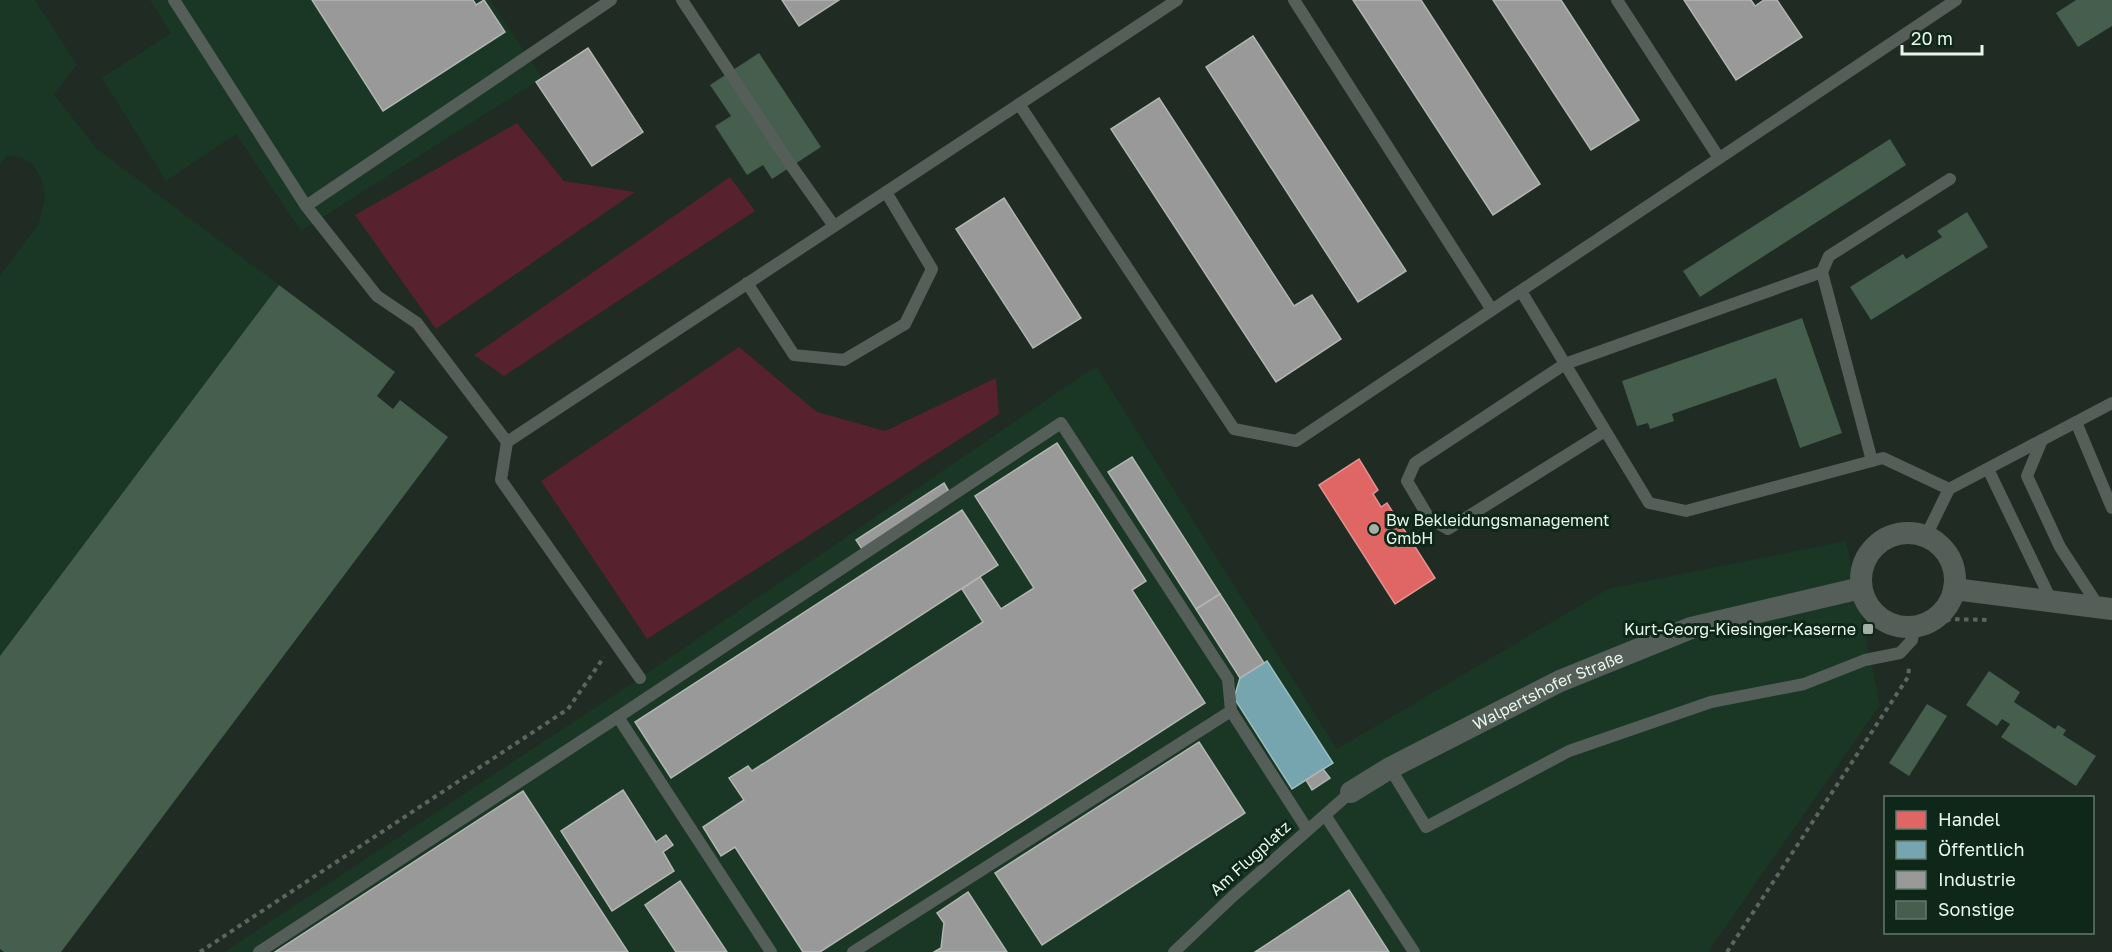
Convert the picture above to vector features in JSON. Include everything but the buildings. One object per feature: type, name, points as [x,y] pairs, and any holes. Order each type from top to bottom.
[{"type":"street","points":[[1912,532],[1926,536],[1940,545],[1950,558],[1955,573],[1954,590],[1949,603],[1940,614],[1913,633],[1886,622],[1874,614],[1865,602],[1861,588],[1861,573],[1865,560],[1873,548],[1884,539],[1898,533],[1912,532]]},
{"type":"street","name":"Walpertshofer Straße","points":[[1351,792],[1390,768],[1560,681],[1691,628],[1861,588]]},
{"type":"street","points":[[1954,590],[2106,609]]},
{"type":"lane","points":[[174,0],[306,206],[377,296],[417,323],[507,442],[501,480],[640,678]]},
{"type":"lane","points":[[306,206],[611,0]]},
{"type":"lane","points":[[682,0],[788,161],[834,226]]},
{"type":"lane","points":[[507,442],[1177,0]]},
{"type":"lane","points":[[1294,0],[1492,310]]},
{"type":"lane","points":[[1617,0],[1719,158]]},
{"type":"lane","points":[[1019,104],[1234,429],[1296,441],[1956,0]]},
{"type":"lane","points":[[1872,461],[1822,272],[1829,256],[1950,179]]},
{"type":"lane","points":[[747,283],[794,356],[844,360],[905,324],[932,269],[886,192]]},
{"type":"lane","points":[[1605,431],[1448,529],[1429,518],[1407,481],[1415,463],[1565,364],[1822,272]]},
{"type":"lane","points":[[1521,291],[1649,503],[1686,511],[1883,458],[1949,489]]},
{"type":"lane","points":[[1926,536],[1949,489],[2112,402]]},
{"type":"lane","points":[[2076,422],[2112,508]]},
{"type":"lane","points":[[259,952],[1061,423],[1228,679],[1231,711],[1307,829]]},
{"type":"lane","points":[[2042,440],[2027,476],[2061,547],[2106,609]]},
{"type":"lane","points":[[1988,469],[2052,602]]},
{"type":"lane","points":[[1390,768],[1426,827],[1569,751],[1711,702],[1804,684],[1865,660],[1900,653],[1913,633]]},
{"type":"lane","points":[[853,952],[1231,711]]},
{"type":"lane","points":[[618,717],[771,952]]},
{"type":"lane","name":"Am Flugplatz","points":[[1174,952],[1307,829],[1351,792]]},
{"type":"lane","points":[[1325,815],[1414,952]]},
{"type":"path","points":[[1727,952],[1908,677],[1913,633],[1950,619],[1995,621]]},
{"type":"path","points":[[200,952],[568,709],[614,641]]},
{"type":"shaded area","points":[[0,0],[35,0],[77,65],[54,94],[96,148],[279,285],[0,656],[0,276],[39,223],[45,197],[41,178],[33,165],[21,157],[7,156],[0,165]]},
{"type":"shaded area","points":[[150,0],[490,0],[542,78],[301,231],[236,134],[166,181],[102,78],[171,33]]},
{"type":"shaded area","points":[[517,123],[564,181],[635,192],[436,329],[355,215]]},
{"type":"shaded area","points":[[730,177],[755,211],[504,376],[474,355]]},
{"type":"shaded area","points":[[739,347],[817,412],[885,431],[996,378],[999,414],[647,639],[541,481]]},
{"type":"shaded area","points":[[1096,366],[1337,749],[1608,589],[1846,541],[1880,705],[1708,952],[224,952],[640,678]]},
{"type":"place","name":"Bw Bekleidungsmanagement GmbH","points":[[1374,529]]},
{"type":"place","name":"Kurt-Georg-Kiesinger-Kaserne","points":[[1868,629]]}]
